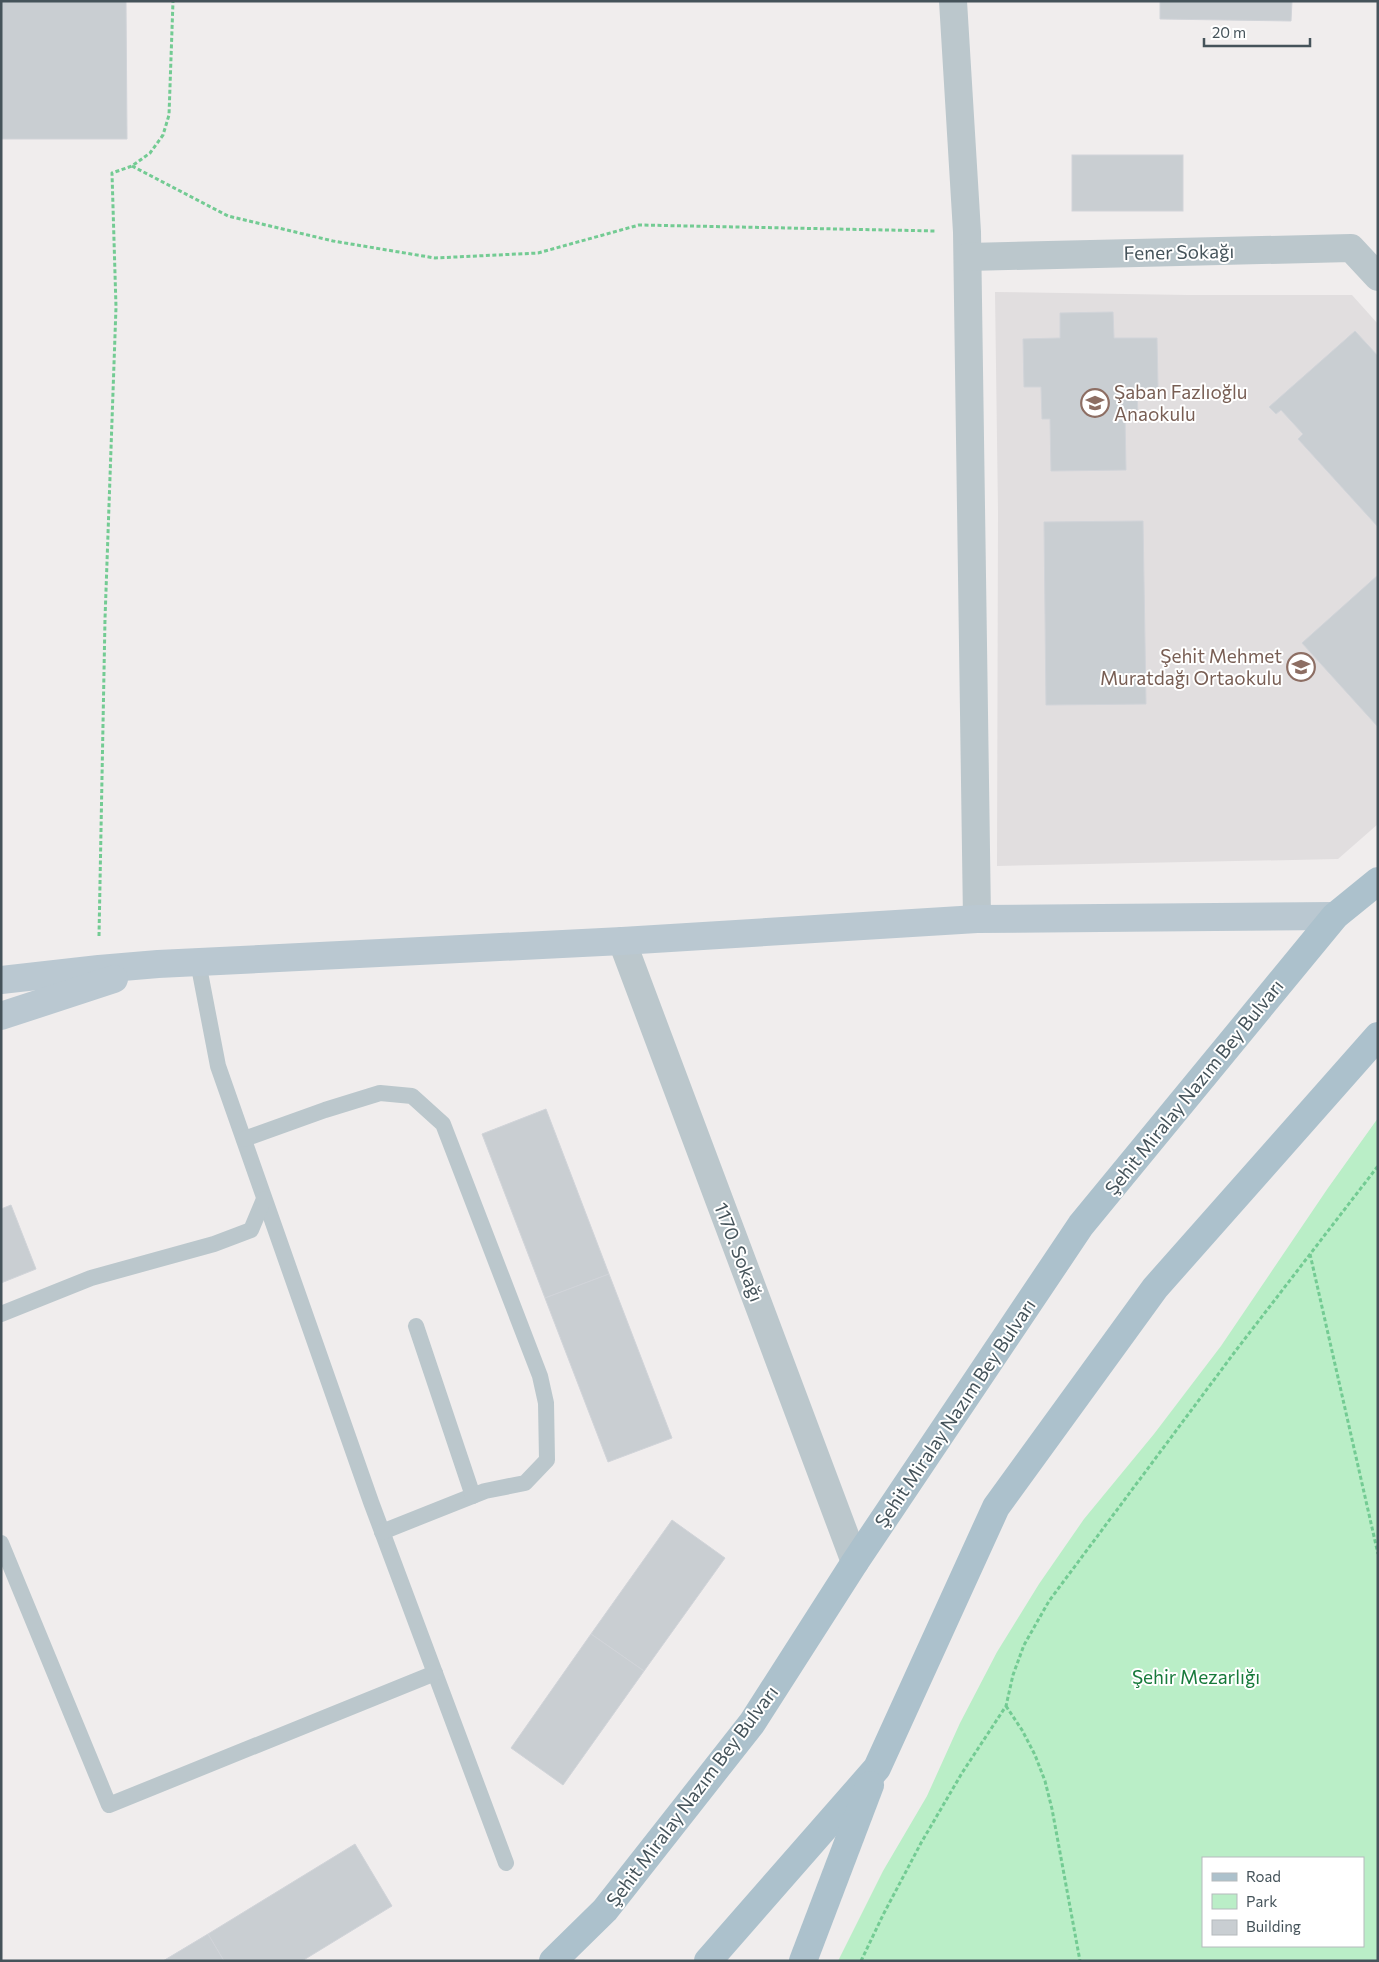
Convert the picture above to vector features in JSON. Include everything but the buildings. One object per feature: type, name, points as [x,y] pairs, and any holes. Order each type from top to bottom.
[{"type":"main road","name":"Şehit Miralay Nazım Bey Bulvarı","points":[[553,1961],[605,1910],[752,1723],[855,1562],[1081,1225],[1335,916],[1378,881]]},
{"type":"main road","points":[[803,1961],[877,1768],[996,1507],[1155,1288],[1378,1036]]},
{"type":"main road","points":[[708,1961],[877,1768]]},
{"type":"street","points":[[952,1],[967,244],[977,919]]},
{"type":"street","name":"Fener Sokağı","points":[[967,244],[1351,248],[1378,277]]},
{"type":"street","points":[[1,980],[99,968],[158,964],[622,941],[977,919],[1335,916]]},
{"type":"street","name":"1170. Sokağı","points":[[622,941],[855,1562]]},
{"type":"street","points":[[1,1016],[158,964]]},
{"type":"lane","points":[[198,962],[218,1066],[382,1532],[506,1863]]},
{"type":"lane","points":[[244,1139],[325,1110],[380,1093],[412,1096],[443,1124],[540,1376],[546,1403],[547,1460],[525,1483],[485,1491],[382,1532]]},
{"type":"lane","points":[[1,1314],[91,1278],[214,1244],[251,1230],[264,1199]]},
{"type":"lane","points":[[416,1326],[473,1496]]},
{"type":"lane","points":[[1,1544],[109,1805],[435,1673]]},
{"type":"path","points":[[99,968],[105,619],[116,307],[112,173],[132,166],[150,153],[163,135],[169,115],[173,1]]},
{"type":"path","points":[[132,166],[228,216],[334,241],[435,258],[538,253],[639,225],[967,244]]},
{"type":"path","points":[[861,1961],[883,1914],[921,1843],[962,1773],[1006,1706],[1013,1675],[1024,1645],[1050,1601],[1310,1253],[1378,1166]]},
{"type":"path","points":[[1310,1253],[1378,1554]]},
{"type":"path","points":[[1006,1706],[1022,1730],[1035,1755],[1045,1781],[1052,1809],[1080,1961]]},
{"type":"shaded area","points":[[995,292],[1352,295],[1378,324],[1378,824],[1338,859],[997,866],[998,512]]},
{"type":"green space","name":"Şehir Mezarlığı","points":[[1378,1118],[1378,1961],[838,1961],[883,1871],[927,1796],[960,1723],[997,1652],[1039,1584],[1084,1519],[1154,1434],[1221,1346]]},
{"type":"place","name":"Şaban Fazlıoğlu Anaokulu","points":[[1095,403]]},
{"type":"place","name":"Şehit Mehmet Muratdağı Ortaokulu","points":[[1301,667]]}]
